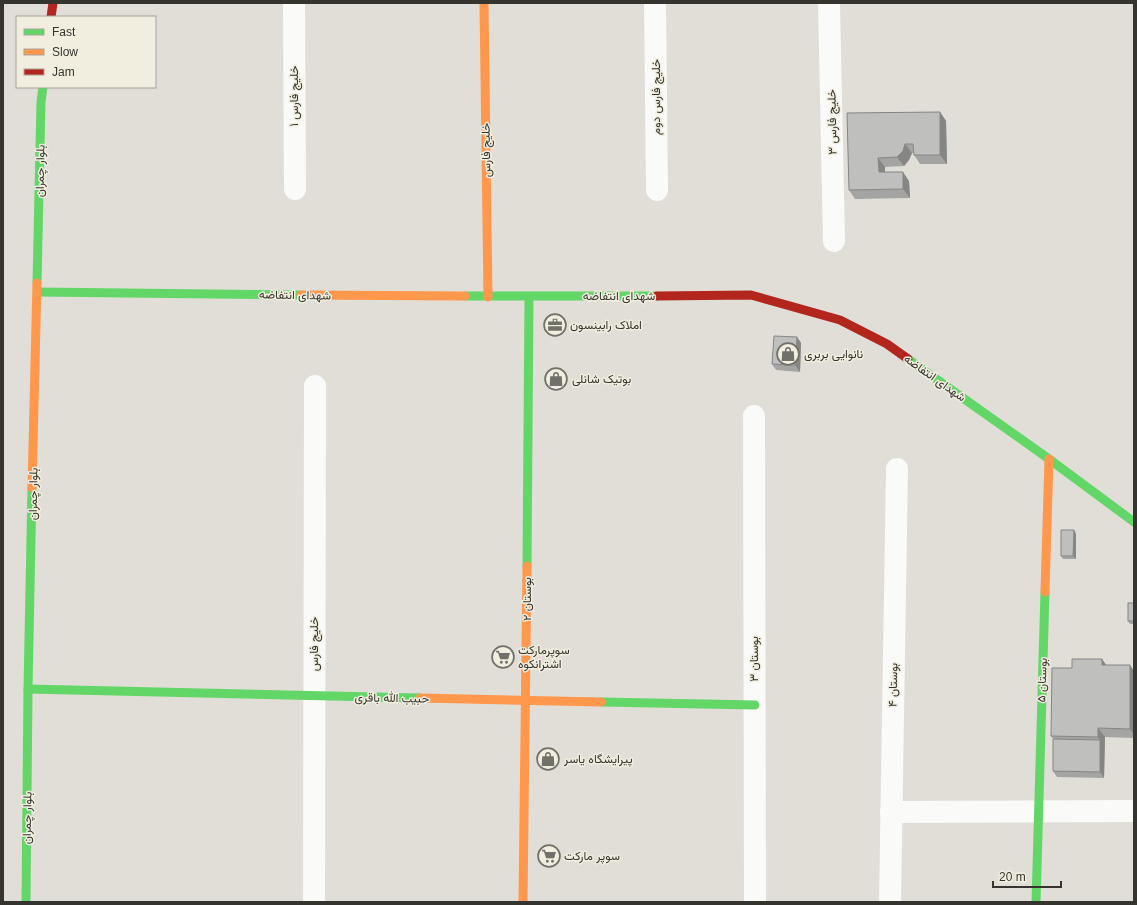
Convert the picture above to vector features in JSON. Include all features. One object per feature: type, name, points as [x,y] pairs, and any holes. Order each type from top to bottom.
[{"type":"street","points":[[51,16],[53,3]]},
{"type":"street","name":"خلیج فارس ۱","points":[[294,3],[295,189]]},
{"type":"street","name":"خلیج فارس","points":[[484,3],[488,297]]},
{"type":"street","name":"خلیج فارس دوم","points":[[656,3],[656,190]]},
{"type":"street","name":"خلیج فارس ۳","points":[[829,3],[834,241]]},
{"type":"street","name":"بلوار چمران","points":[[26,902],[28,689],[38,292],[41,102],[43,88]]},
{"type":"street","name":"شهدای انتفاضه","points":[[38,292],[488,297],[751,295],[840,320],[887,344],[1049,459],[1134,522]]},
{"type":"street","name":"بوستان ۲","points":[[522,902],[526,702],[529,297]]},
{"type":"street","name":"خلیج فارس","points":[[314,902],[315,386]]},
{"type":"street","name":"بوستان ۳","points":[[754,416],[755,902]]},
{"type":"street","name":"بوستان ۵","points":[[1036,902],[1049,459]]},
{"type":"street","name":"بوستان ۴","points":[[890,902],[897,469]]},
{"type":"street","name":"حبیب الله باقری","points":[[28,689],[526,702],[755,705]]},
{"type":"street","points":[[891,812],[1134,812]]},
{"type":"building","points":[[940,112],[940,155],[914,155],[913,144],[905,144],[903,151],[897,157],[878,158],[879,172],[903,172],[903,189],[849,190],[847,113]]},
{"type":"building","points":[[774,336],[797,337],[795,365],[772,364]]},
{"type":"building","points":[[1061,530],[1074,530],[1073,556],[1061,556]]},
{"type":"building","points":[[1128,603],[1134,603],[1134,621],[1128,621]]},
{"type":"building","points":[[1072,659],[1102,659],[1102,665],[1130,665],[1130,729],[1098,728],[1098,737],[1051,736],[1052,668],[1072,668]]},
{"type":"building","points":[[1053,739],[1100,740],[1100,772],[1053,771]]},
{"type":"traffic: fast","points":[[37,283],[41,102],[43,88]]},
{"type":"traffic: fast","points":[[38,292],[301,295]]},
{"type":"traffic: fast","points":[[465,296],[657,296]]},
{"type":"traffic: fast","points":[[527,566],[529,297]]},
{"type":"traffic: fast","points":[[908,359],[1049,459],[1134,522]]},
{"type":"traffic: fast","points":[[26,902],[32,488]]},
{"type":"traffic: fast","points":[[1036,902],[1045,592]]},
{"type":"traffic: fast","points":[[28,689],[420,698]]},
{"type":"traffic: fast","points":[[601,702],[755,705]]},
{"type":"traffic: slow","points":[[484,3],[488,297]]},
{"type":"traffic: slow","points":[[32,488],[37,283]]},
{"type":"traffic: slow","points":[[301,295],[465,296]]},
{"type":"traffic: slow","points":[[1045,592],[1049,459]]},
{"type":"traffic: slow","points":[[523,902],[527,566]]},
{"type":"traffic: slow","points":[[420,698],[601,702]]},
{"type":"traffic: jam","points":[[51,16],[53,3]]},
{"type":"traffic: jam","points":[[657,296],[751,295],[840,320],[887,344],[908,359]]},
{"type":"place","name":"املاک رابینسون","points":[[555,325]]},
{"type":"place","name":"نانوایی بربری","points":[[788,354]]},
{"type":"place","name":"بوتیک شانلی","points":[[556,379]]},
{"type":"place","name":"سوپرمارکت اشترانکوه","points":[[503,657]]},
{"type":"place","name":"پیرایشگاه یاسر","points":[[548,759]]},
{"type":"place","name":"سوپر مارکت","points":[[549,856]]}]
